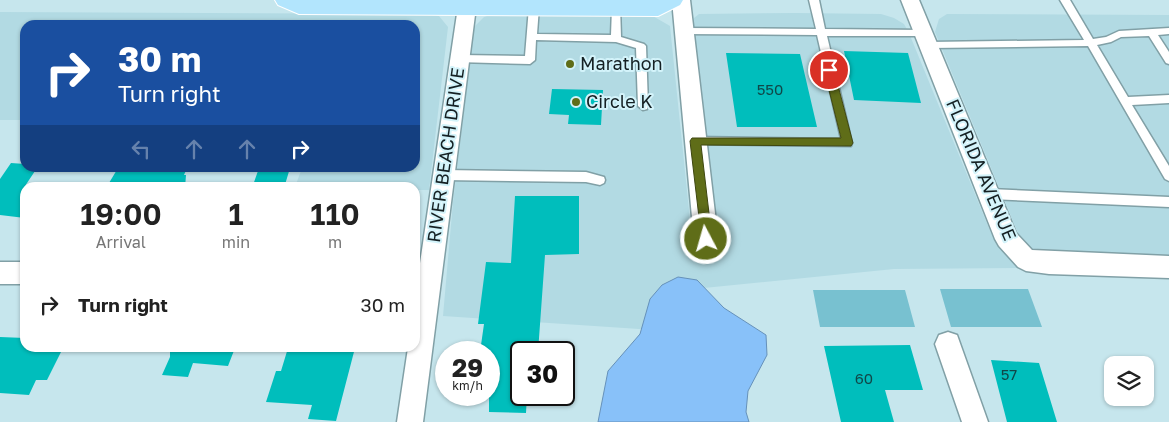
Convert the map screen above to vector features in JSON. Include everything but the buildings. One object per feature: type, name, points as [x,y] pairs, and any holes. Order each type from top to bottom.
[{"type":"main road","points":[[286,0],[299,6],[473,4],[617,8],[658,8],[672,0]]},
{"type":"main road","points":[[385,6],[434,0]]},
{"type":"street","points":[[681,0],[706,239]]},
{"type":"street","name":"FLORIDA AVENUE","points":[[910,0],[1007,239],[1026,260],[1049,263],[1169,267]]},
{"type":"street","name":"RIVER BEACH DRIVE","points":[[420,299],[422,274],[444,175],[460,60],[473,4]]},
{"type":"street","points":[[0,273],[20,273]]},
{"type":"street","points":[[948,344],[975,422]]},
{"type":"street","name":"RIVER BEACH DRIVE","points":[[410,422],[416,352]]},
{"type":"lane","points":[[695,141],[847,143],[820,33],[814,0]]},
{"type":"lane","points":[[1065,0],[1169,176]]},
{"type":"lane","points":[[460,60],[530,60],[534,7]]},
{"type":"lane","points":[[616,39],[617,8]]},
{"type":"lane","points":[[684,31],[820,33],[927,40],[1092,44],[1108,40],[1119,34],[1169,30]]},
{"type":"lane","points":[[1151,31],[1169,60]]},
{"type":"lane","points":[[532,37],[616,39],[641,46],[644,106]]},
{"type":"lane","points":[[1126,101],[1169,99]]},
{"type":"lane","points":[[444,175],[586,177],[600,180]]},
{"type":"lane","points":[[990,194],[1169,202]]},
{"type":"shaded area","points":[[0,12],[431,14],[439,16],[448,27],[429,190],[420,190],[420,182],[297,182],[301,172],[420,172],[420,20],[20,20],[20,120],[0,120]]},
{"type":"shaded area","points":[[496,13],[651,15],[670,26],[693,249],[720,251],[690,28],[694,18],[699,14],[796,13],[881,14],[894,18],[904,24],[909,33],[993,238],[1015,264],[1024,268],[894,269],[694,289],[699,333],[443,316],[453,202],[474,27],[484,17]]},
{"type":"shaded area","points":[[947,14],[1169,15],[1169,255],[1032,250],[1020,238],[935,32],[939,19]]},
{"type":"shaded area","points":[[678,277],[697,280],[724,308],[766,335],[767,355],[748,391],[746,412],[749,422],[598,422],[608,371],[640,334],[650,299],[662,285]]},
{"type":"shaded area","points":[[940,289],[1028,289],[1042,327],[951,327]]},
{"type":"shaded area","points":[[813,290],[905,290],[915,327],[820,327]]},
{"type":"place","name":"Marathon","points":[[570,64]]},
{"type":"place","name":"Circle K","points":[[576,102]]},
{"type":"route","points":[[706,239],[695,141],[847,143],[829,70]]}]
